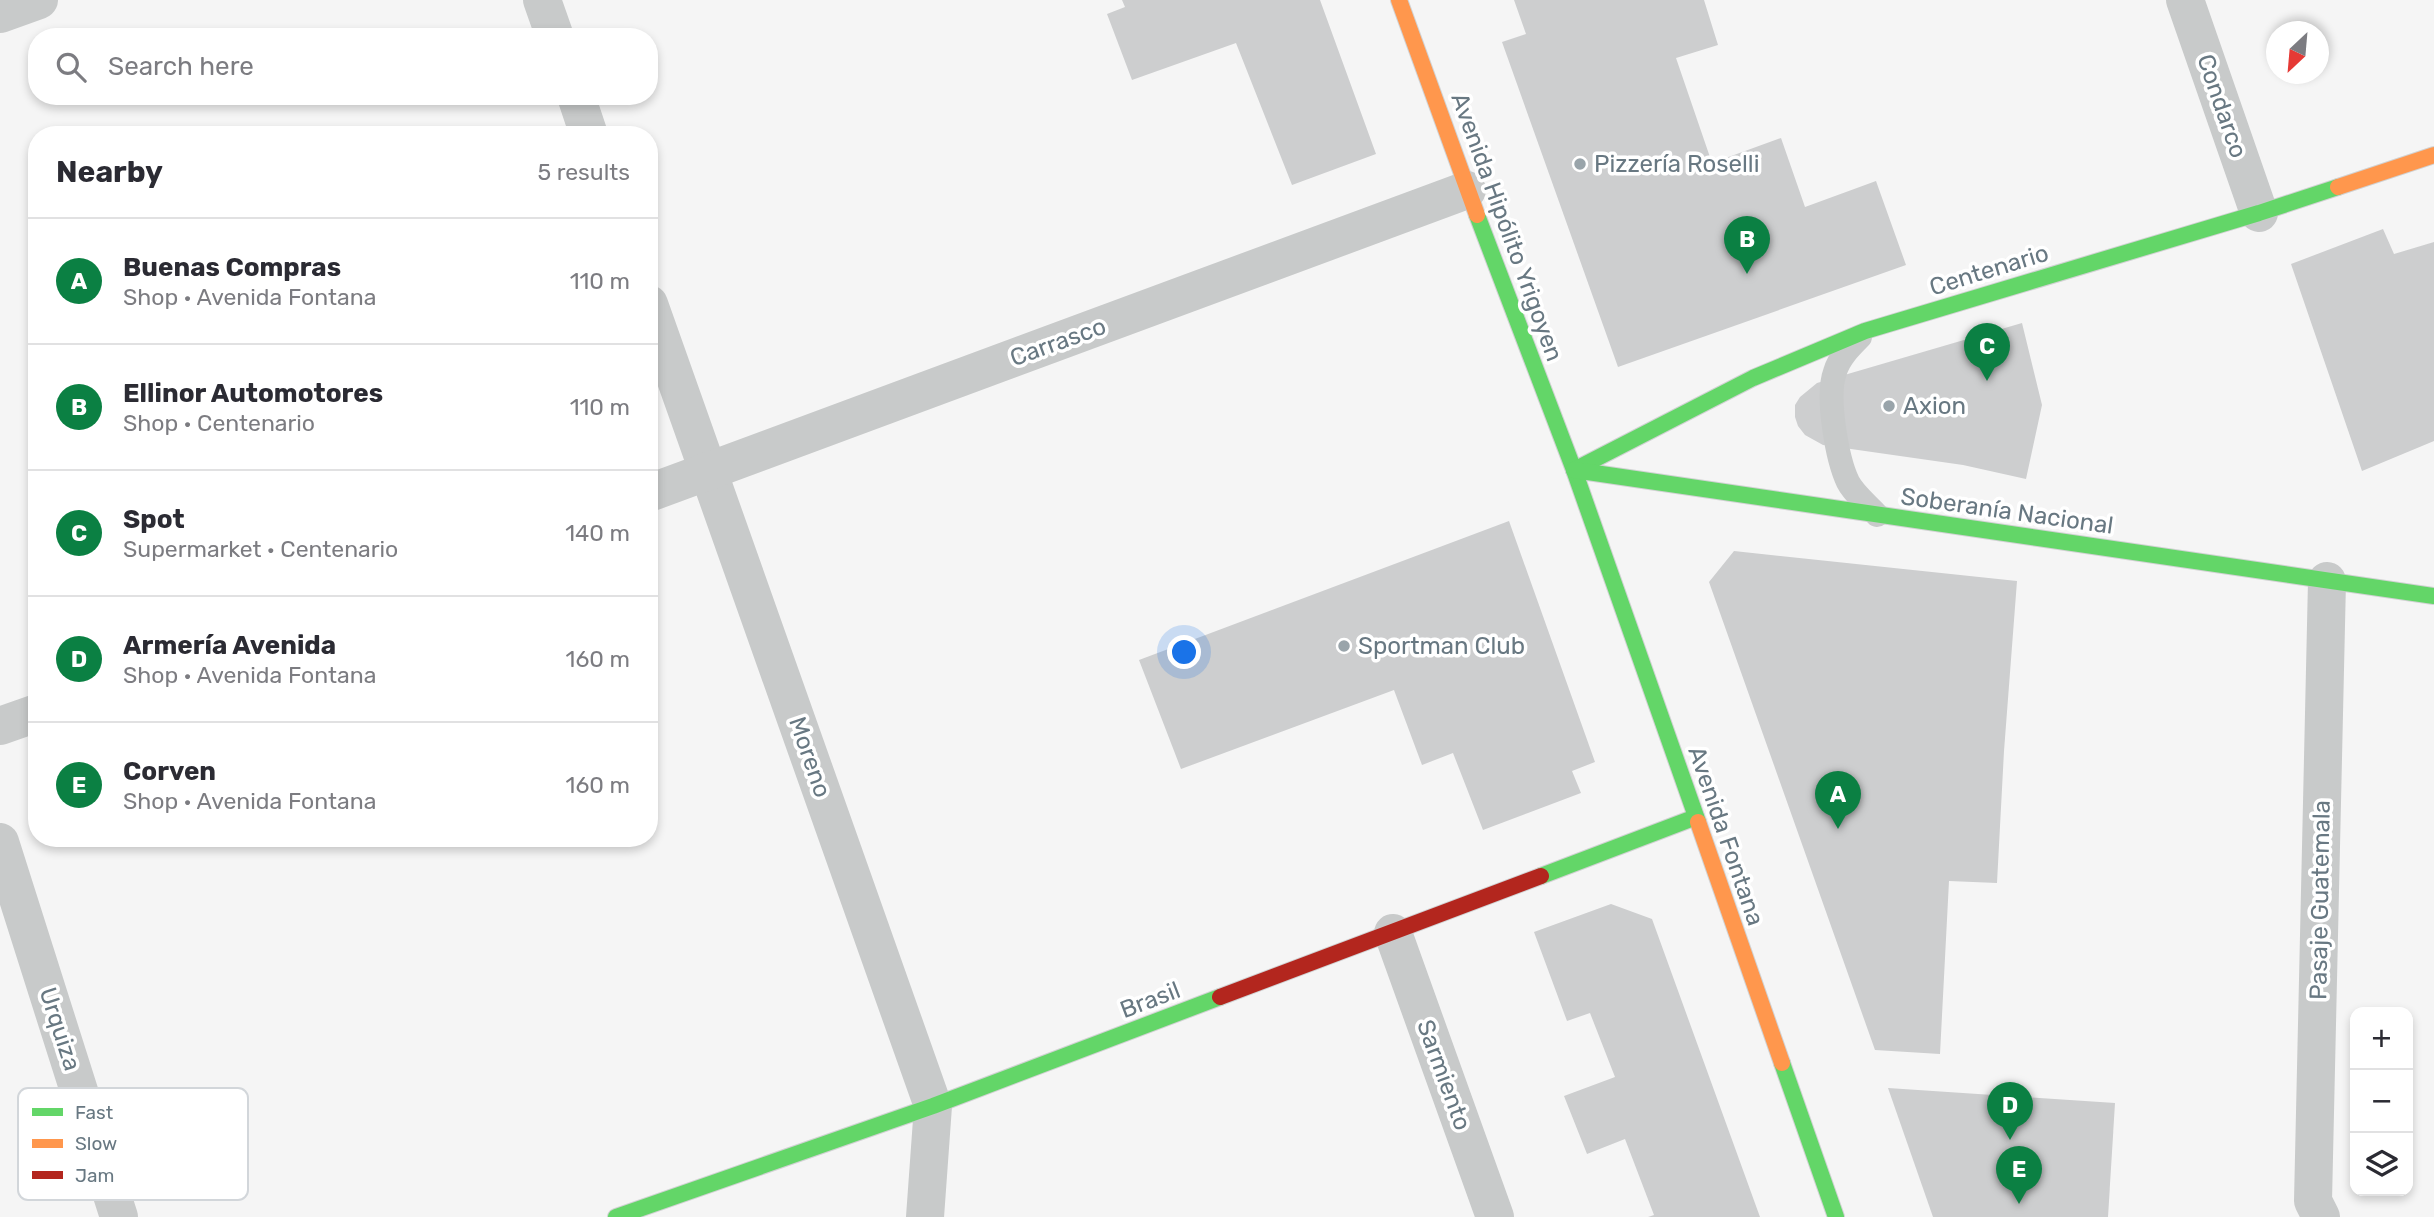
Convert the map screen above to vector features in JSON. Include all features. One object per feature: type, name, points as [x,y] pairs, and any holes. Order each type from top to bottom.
[{"type":"street","points":[[0,14],[39,0]]},
{"type":"street","points":[[542,0],[552,28]]},
{"type":"street","name":"Avenida Hipólito Yrigoyen","points":[[1399,0],[1467,190],[1574,470]]},
{"type":"street","name":"Condarco","points":[[2185,0],[2259,213]]},
{"type":"street","points":[[579,105],[586,126]]},
{"type":"street","name":"Centenario","points":[[1574,470],[1747,380],[1807,352],[1865,331],[2259,213],[2434,155]]},
{"type":"street","name":"Carrasco","points":[[658,490],[1467,190]]},
{"type":"street","name":"Moreno","points":[[658,329],[933,1106],[925,1217]]},
{"type":"street","name":"Soberanía Nacional","points":[[1574,470],[2434,596]]},
{"type":"street","name":"Avenida Fontana","points":[[1574,470],[1836,1217]]},
{"type":"street","name":"Pasaje Guatemala","points":[[2320,1217],[2313,1201],[2327,580]]},
{"type":"street","points":[[0,726],[28,716]]},
{"type":"street","name":"Brasil","points":[[617,1217],[933,1106],[1696,817]]},
{"type":"street","name":"Urquiza","points":[[0,842],[78,1088]]},
{"type":"street","name":"Sarmiento","points":[[1393,933],[1495,1217]]},
{"type":"street","name":"Urquiza","points":[[114,1200],[119,1217]]},
{"type":"lane","points":[[1865,331],[1844,354],[1835,372],[1831,392],[1838,457],[1849,485],[1877,514]]},
{"type":"building","points":[[1122,0],[1320,0],[1376,154],[1292,185],[1236,43],[1132,80],[1107,14],[1125,7]]},
{"type":"building","points":[[1514,0],[1704,0],[1718,45],[1676,58],[1712,163],[1781,138],[1805,207],[1876,181],[1906,265],[1618,367],[1502,42],[1526,34]]},
{"type":"building","points":[[2383,229],[2394,254],[2434,242],[2434,441],[2362,471],[2291,264]]},
{"type":"building","points":[[2022,323],[2042,405],[2026,479],[1963,465],[1823,445],[1805,435],[1798,426],[1795,405],[1800,397],[1817,383]]},
{"type":"building","name":"Sportman Club","points":[[1509,521],[1595,762],[1572,771],[1581,793],[1483,830],[1453,753],[1422,765],[1394,690],[1181,769],[1139,660]]},
{"type":"building","points":[[1734,551],[2017,581],[1997,883],[1949,881],[1940,1054],[1875,1050],[1709,582]]},
{"type":"building","points":[[1611,904],[1652,919],[1760,1217],[1648,1217],[1654,1215],[1625,1139],[1587,1154],[1564,1096],[1615,1077],[1590,1013],[1567,1021],[1534,932]]},
{"type":"building","points":[[1888,1088],[2115,1103],[2108,1217],[1933,1217]]},
{"type":"traffic: fast","points":[[1574,470],[1753,378],[1865,331],[2338,187]]},
{"type":"traffic: fast","points":[[1477,215],[1574,470],[1698,822]]},
{"type":"traffic: fast","points":[[1574,470],[2434,596]]},
{"type":"traffic: fast","points":[[1541,876],[1696,817]]},
{"type":"traffic: fast","points":[[616,1217],[933,1106],[1220,997]]},
{"type":"traffic: fast","points":[[1782,1063],[1836,1217]]},
{"type":"traffic: slow","points":[[1399,0],[1477,215]]},
{"type":"traffic: slow","points":[[2338,187],[2434,155]]},
{"type":"traffic: slow","points":[[1698,822],[1782,1063]]},
{"type":"traffic: jam","points":[[1220,997],[1541,876]]},
{"type":"place","name":"Pizzería Roselli","points":[[1580,164]]},
{"type":"place","name":"Ellinor Automotores","points":[[1747,274]]},
{"type":"place","name":"Spot","points":[[1987,381]]},
{"type":"place","name":"Axion","points":[[1889,406]]},
{"type":"place","name":"Sportman Club","points":[[1344,646]]},
{"type":"place","name":"Buenas Compras","points":[[1838,829]]},
{"type":"place","name":"Armería Avenida","points":[[2010,1140]]},
{"type":"place","name":"Corven","points":[[2019,1204]]}]
